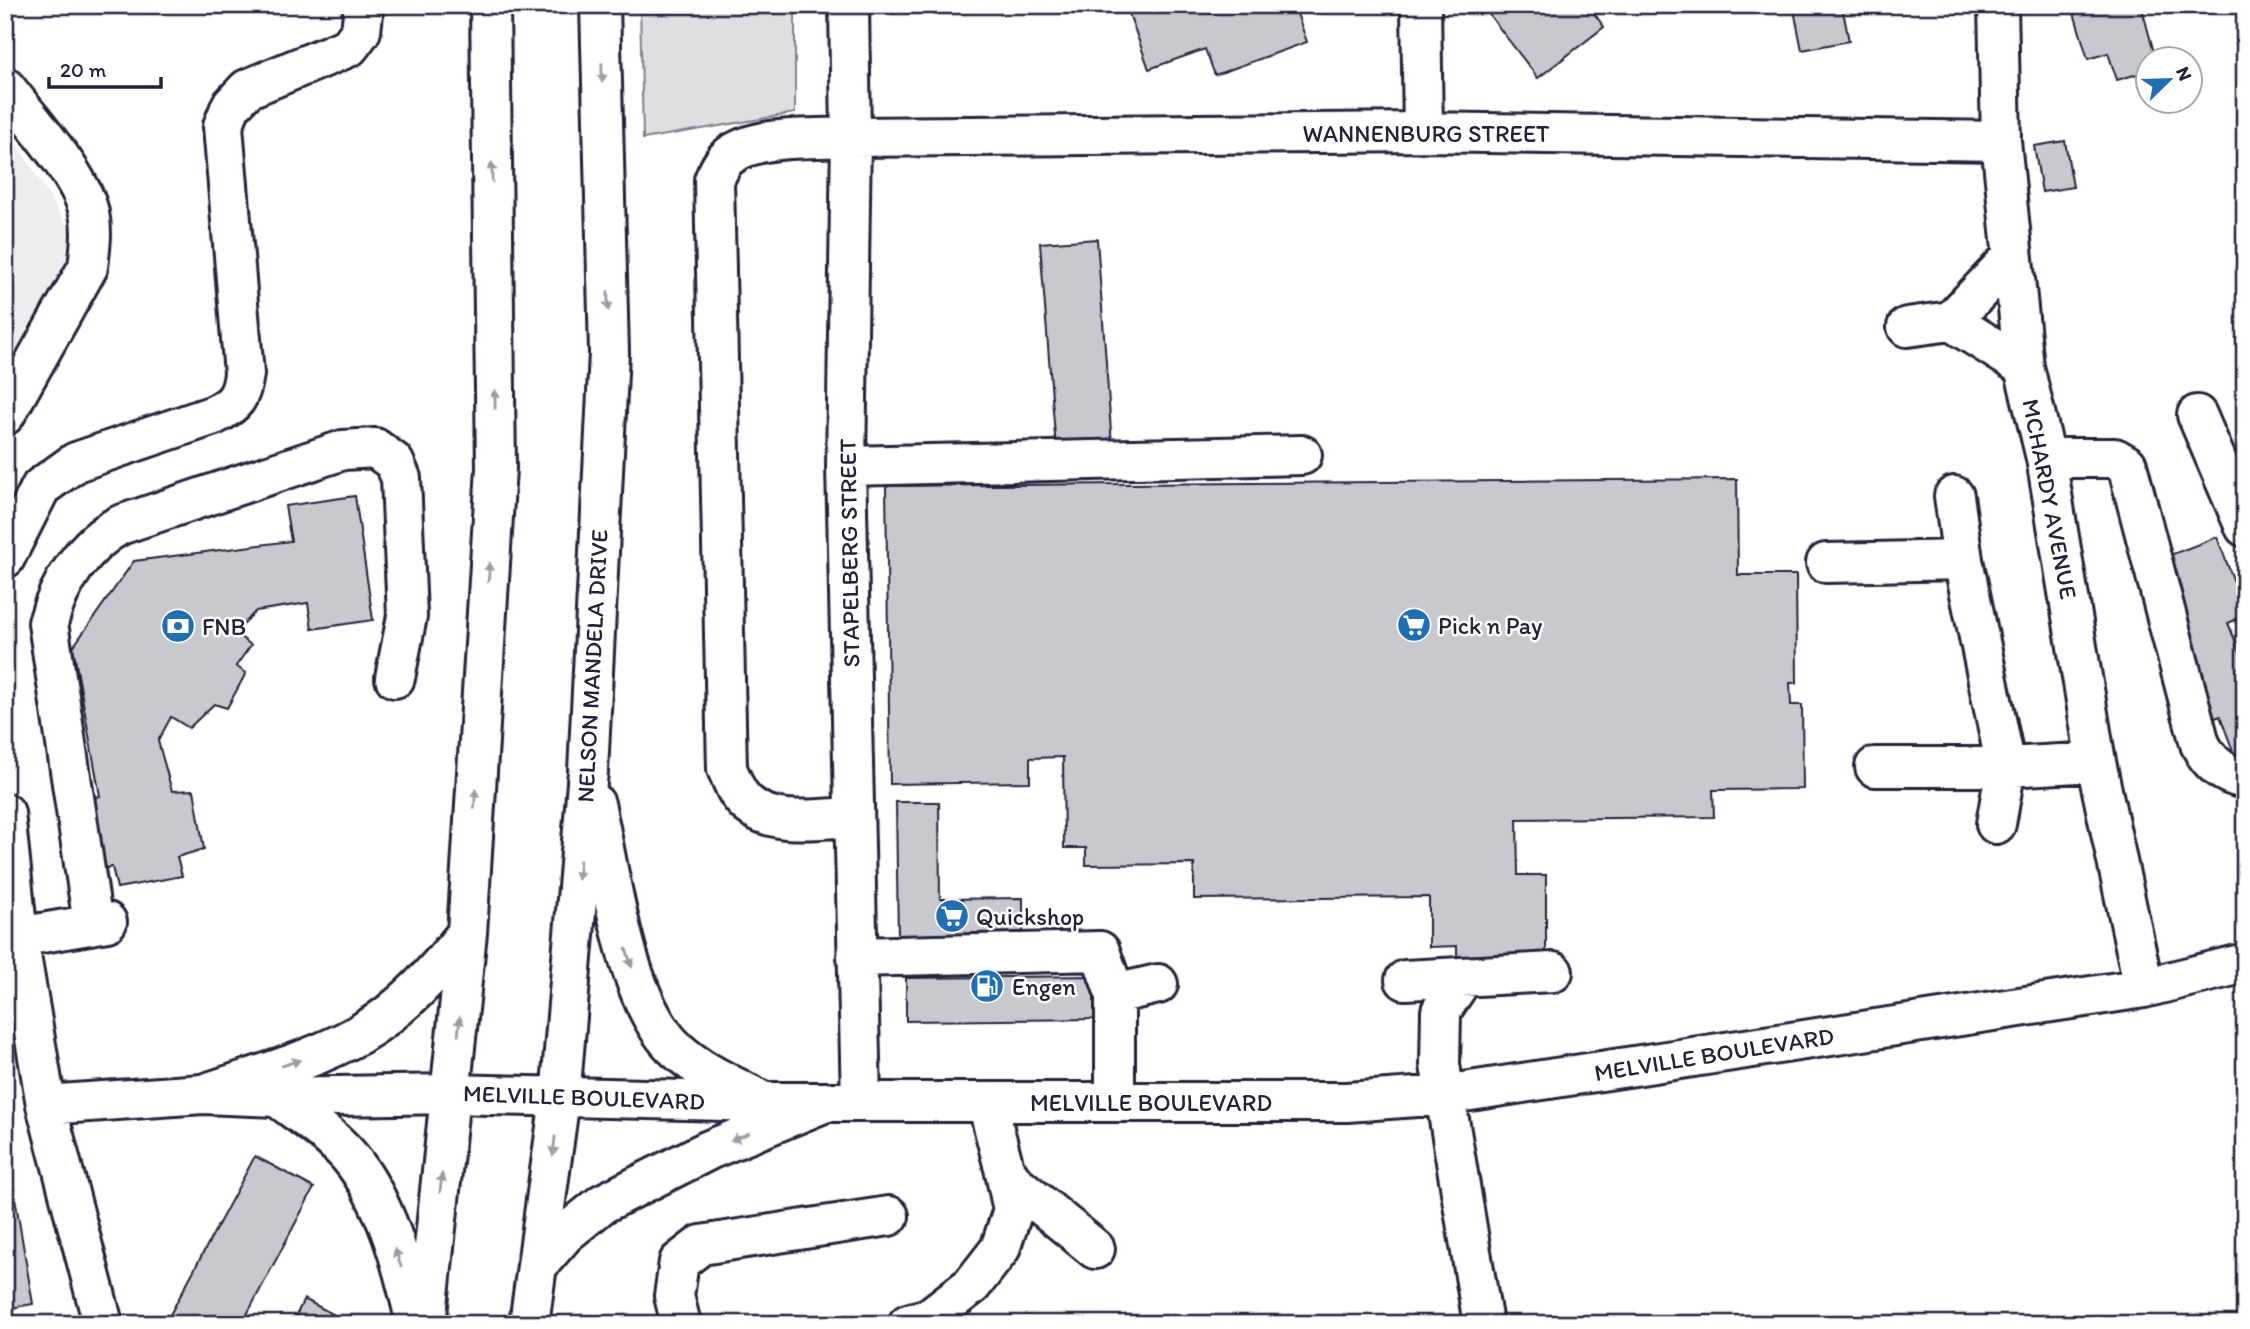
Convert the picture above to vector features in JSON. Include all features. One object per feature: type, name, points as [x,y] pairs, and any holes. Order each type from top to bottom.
[{"type":"main road","points":[[5,558],[41,487],[76,462],[232,407],[241,393],[244,374],[223,126],[231,106],[247,89],[349,47],[361,31],[364,5]]},
{"type":"main road","points":[[426,1324],[467,933],[496,468],[490,5]]},
{"type":"main road","name":"NELSON MANDELA DRIVE","points":[[529,1324],[560,1098],[588,772],[609,353],[600,5]]},
{"type":"main road","name":"STAPELBERG STREET","points":[[843,1101],[857,957],[846,466],[851,137],[849,5]]},
{"type":"main road","points":[[1422,5],[1423,132]]},
{"type":"main road","name":"MCHARDY AVENUE","points":[[1998,5],[2001,141],[2024,367],[2046,458],[2096,762],[2144,988]]},
{"type":"main road","points":[[5,87],[79,185],[89,212],[91,240],[88,267],[6,414]]},
{"type":"main road","name":"WANNENBURG STREET","points":[[853,817],[778,820],[753,807],[739,795],[727,769],[714,180],[725,159],[740,149],[761,142],[851,137],[1423,132],[2001,141]]},
{"type":"main road","points":[[1907,327],[1951,321],[2011,258]]},
{"type":"main road","points":[[1951,321],[2024,367]]},
{"type":"main road","points":[[2197,415],[2245,527]]},
{"type":"main road","points":[[19,937],[100,923],[48,623],[53,603],[87,548],[98,536],[120,524],[343,450],[375,448],[394,462],[401,478],[407,616],[395,678]]},
{"type":"main road","points":[[846,466],[1302,455]]},
{"type":"main road","points":[[2046,458],[2115,458],[2127,465],[2200,744],[2207,757],[2218,767],[2230,775],[2245,779]]},
{"type":"main road","points":[[1954,496],[1963,560],[2006,767],[1996,824]]},
{"type":"main road","points":[[1826,563],[1963,560]]},
{"type":"main road","points":[[1875,767],[2006,767],[2096,762]]},
{"type":"main road","points":[[588,772],[624,942],[637,985],[652,1017],[674,1048],[700,1069],[764,1102]]},
{"type":"main road","points":[[5,813],[19,937],[46,1105],[103,1324]]},
{"type":"main road","points":[[204,1094],[304,1058],[358,1034],[402,1003],[436,972],[467,933]]},
{"type":"main road","points":[[857,957],[1100,951],[1115,995],[1115,1101]]},
{"type":"main road","name":"MELVILLE BOULEVARD","points":[[46,1105],[204,1094],[277,1097],[452,1094],[764,1102],[1347,1101],[1444,1095],[2144,988],[2245,963]]},
{"type":"main road","points":[[1405,980],[1553,972]]},
{"type":"main road","points":[[1463,978],[1441,1011],[1438,1028],[1444,1095],[1483,1324]]},
{"type":"main road","points":[[1115,995],[1158,984]]},
{"type":"main road","points":[[277,1097],[346,1153],[370,1185],[407,1283],[416,1324]]},
{"type":"main road","points":[[538,1265],[565,1234],[602,1204],[709,1150],[843,1101]]},
{"type":"main road","points":[[908,1324],[929,1318],[972,1285],[1000,1249],[1013,1210],[987,1102]]},
{"type":"main road","points":[[1004,1168],[1023,1191],[1094,1249]]},
{"type":"main road","points":[[681,1324],[674,1296],[679,1262],[701,1245],[889,1216]]},
{"type":"shaded area","points":[[640,5],[795,5],[795,113],[643,139]]},
{"type":"shaded area","points":[[5,124],[77,242],[5,370]]},
{"type":"building","points":[[1126,5],[1294,5],[1307,42],[1215,75],[1205,49],[1149,69]]},
{"type":"building","points":[[1488,5],[1588,5],[1604,27],[1538,78],[1484,8]]},
{"type":"building","points":[[1793,5],[1846,5],[1842,6],[1849,41],[1802,50]]},
{"type":"building","points":[[2083,5],[2141,5],[2152,46],[2134,46],[2134,75],[2117,80],[2108,53],[2088,59],[2074,13],[2085,10]]},
{"type":"building","points":[[2065,141],[2073,187],[2042,192],[2034,146]]},
{"type":"building","points":[[1097,239],[1112,445],[1056,449],[1040,243]]},
{"type":"building","points":[[1737,479],[1738,575],[1796,575],[1797,683],[1790,683],[1791,705],[1802,705],[1803,789],[1713,790],[1714,817],[1517,819],[1518,875],[1546,875],[1546,960],[1457,961],[1457,946],[1429,947],[1429,897],[1194,899],[1194,864],[1086,865],[1086,848],[1064,848],[1063,757],[1030,758],[1030,782],[890,784],[886,486]]},
{"type":"building","points":[[355,496],[373,620],[312,629],[308,603],[256,611],[235,633],[251,645],[236,666],[246,673],[227,708],[214,704],[189,728],[171,717],[158,741],[172,791],[194,790],[204,849],[177,857],[182,876],[117,888],[112,867],[87,872],[77,802],[100,796],[73,647],[134,561],[291,541],[285,506]]},
{"type":"building","points":[[2217,537],[2245,611],[2245,616],[2228,623],[2245,665],[2245,756],[2236,759],[2220,716],[2202,724],[2157,560]]},
{"type":"building","points":[[896,802],[939,802],[940,899],[1023,898],[1023,937],[898,939]]},
{"type":"building","points":[[1096,976],[1096,1019],[906,1021],[906,978]]},
{"type":"building","points":[[5,1138],[33,1304],[5,1309]]},
{"type":"building","points":[[255,1156],[314,1188],[242,1324],[165,1324]]},
{"type":"building","points":[[304,1299],[346,1321],[345,1324],[292,1324]]},
{"type":"place","name":"Pick n Pay","points":[[1414,625]]},
{"type":"place","name":"FNB","points":[[178,626]]},
{"type":"place","name":"Quickshop","points":[[952,916]]},
{"type":"place","name":"Engen","points":[[987,986]]}]
